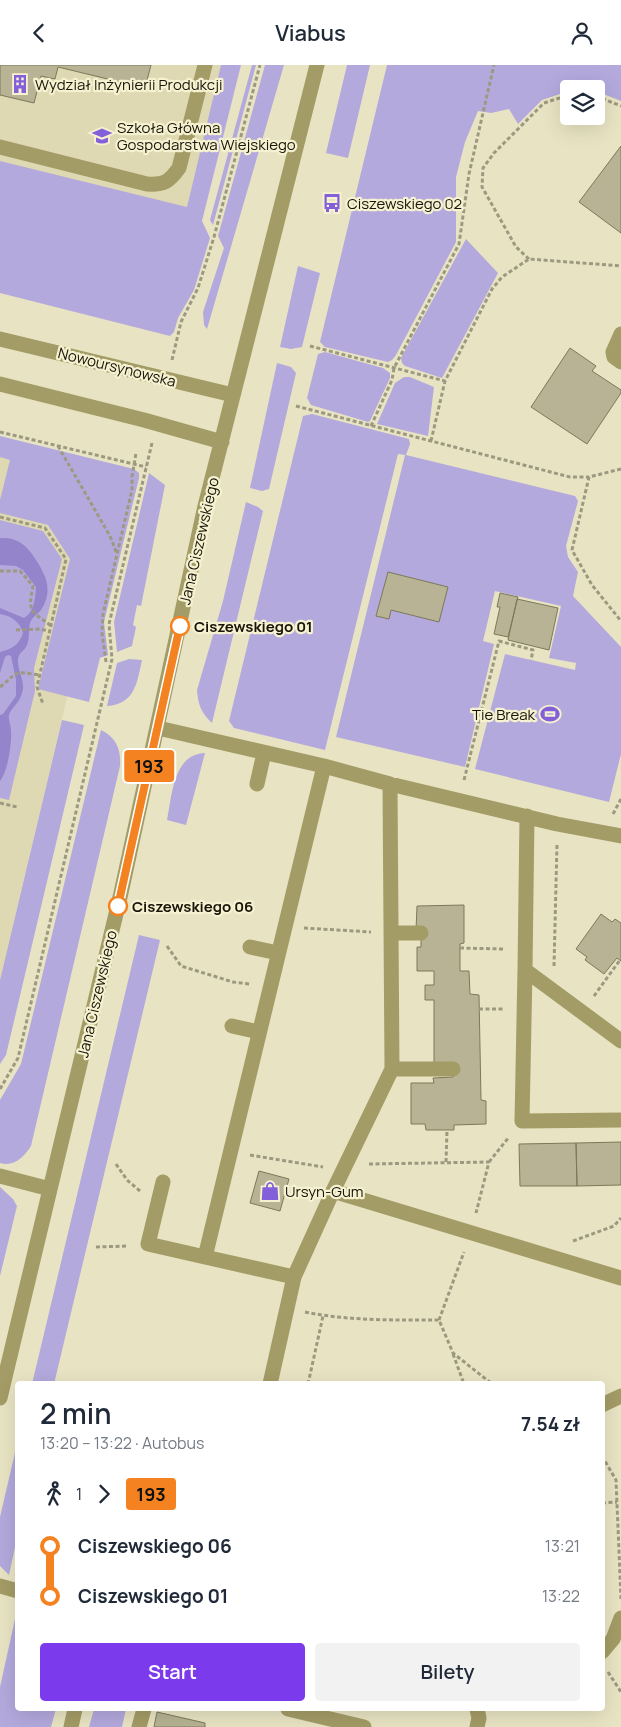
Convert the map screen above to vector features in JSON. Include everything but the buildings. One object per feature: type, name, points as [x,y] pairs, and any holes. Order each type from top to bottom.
[{"type":"street","points":[[0,147],[147,184],[160,185],[172,178],[179,168],[205,65]]},
{"type":"street","name":"Jana Ciszewskiego","points":[[0,1398],[121,893],[203,516],[317,65]]},
{"type":"street","points":[[621,333],[613,352],[614,357],[621,362]]},
{"type":"street","name":"Nowoursynowska","points":[[0,339],[233,395]]},
{"type":"street","points":[[0,385],[144,420],[222,442]]},
{"type":"street","points":[[158,728],[324,766],[390,784],[557,824],[621,836]]},
{"type":"street","points":[[257,784],[264,753]]},
{"type":"street","points":[[205,1257],[324,766]]},
{"type":"street","points":[[271,1381],[294,1277],[392,1069],[390,784]]},
{"type":"street","points":[[527,816],[522,1121],[621,1120]]},
{"type":"street","points":[[391,933],[422,933]]},
{"type":"street","points":[[250,947],[278,953]]},
{"type":"street","points":[[525,970],[621,1041]]},
{"type":"street","points":[[232,1026],[259,1032]]},
{"type":"street","points":[[392,1069],[453,1069]]},
{"type":"street","points":[[0,1176],[50,1189]]},
{"type":"street","points":[[163,1182],[148,1245],[294,1277]]},
{"type":"street","points":[[333,1191],[621,1278]]},
{"type":"street","points":[[605,1404],[621,1396]]},
{"type":"street","points":[[0,1586],[15,1590]]},
{"type":"street","points":[[605,1648],[613,1639],[621,1619]]},
{"type":"street","points":[[71,1727],[75,1711]]},
{"type":"street","points":[[140,1727],[144,1711]]},
{"type":"street","points":[[296,1711],[364,1727]]},
{"type":"street","points":[[477,1711],[479,1718],[477,1727]]},
{"type":"path","points":[[172,363],[181,322],[198,288],[214,237],[260,65]]},
{"type":"path","points":[[371,426],[392,380],[394,368],[459,244],[468,174],[494,65]]},
{"type":"path","points":[[529,259],[516,247],[482,187],[483,168],[494,153],[544,103],[560,98]]},
{"type":"path","points":[[605,100],[621,106]]},
{"type":"path","points":[[431,441],[445,381],[492,289],[502,277],[529,259],[621,266]]},
{"type":"path","points":[[310,346],[445,381]]},
{"type":"path","points":[[296,406],[570,477],[589,477],[621,469]]},
{"type":"path","points":[[0,432],[146,467]]},
{"type":"path","points":[[0,1089],[18,1058],[99,717],[112,659],[109,624],[152,443]]},
{"type":"path","points":[[57,446],[110,536],[118,555]]},
{"type":"path","points":[[106,662],[102,633],[103,615],[132,490],[136,453]]},
{"type":"path","points":[[589,477],[572,550],[592,585],[621,621]]},
{"type":"path","points":[[0,517],[45,528],[66,559],[39,675],[37,692],[43,704]]},
{"type":"path","points":[[0,571],[20,571],[33,586],[30,603],[31,610],[50,625]]},
{"type":"path","points":[[16,630],[40,629],[49,631]]},
{"type":"path","points":[[468,768],[499,641],[534,650],[531,660]]},
{"type":"path","points":[[0,687],[14,674],[21,672],[39,675]]},
{"type":"path","points":[[0,803],[17,807]]},
{"type":"path","points":[[553,991],[557,824]]},
{"type":"path","points":[[285,927],[350,931]]},
{"type":"path","points":[[168,946],[181,966],[233,982],[270,986]]},
{"type":"path","points":[[460,948],[525,950]]},
{"type":"path","points":[[603,983],[620,960]]},
{"type":"path","points":[[480,1009],[496,1009]]},
{"type":"path","points":[[489,1162],[522,1121]]},
{"type":"path","points":[[446,1162],[447,1130]]},
{"type":"path","points":[[230,1152],[343,1170]]},
{"type":"path","points":[[116,1164],[136,1189],[159,1198]]},
{"type":"path","points":[[548,1257],[558,1247],[614,1225],[621,1218]]},
{"type":"path","points":[[96,1247],[148,1245]]},
{"type":"path","points":[[287,1308],[324,1315],[399,1320],[439,1320],[463,1381]]},
{"type":"path","points":[[309,1381],[324,1315]]},
{"type":"path","points":[[453,1353],[488,1381]]},
{"type":"path","points":[[605,1461],[616,1480],[619,1491],[617,1503],[621,1603]]},
{"type":"path","points":[[605,1503],[617,1503]]},
{"type":"path","points":[[607,1670],[621,1691]]},
{"type":"shaded area","name":"Szkoła Główna Gospodarstwa Wiejskiego","points":[[0,65],[221,65],[165,302],[0,293]]},
{"type":"shaded area","points":[[221,65],[241,65],[202,221],[210,238],[194,290],[178,318],[174,332],[170,336],[0,293],[0,161],[187,207]]},
{"type":"shaded area","points":[[252,65],[256,65],[213,225],[210,220]]},
{"type":"shaded area","points":[[265,65],[284,65],[207,329],[204,325],[203,312],[224,248],[218,236]]},
{"type":"shaded area","points":[[347,65],[370,65],[348,158],[326,153]]},
{"type":"shaded area","points":[[387,65],[621,65],[621,101],[605,95],[605,80],[560,80],[560,94],[542,100],[518,124],[509,109],[491,113],[478,111],[465,142],[456,177],[456,242],[396,355],[388,362],[325,347],[320,342]]},
{"type":"shaded area","points":[[466,239],[498,273],[442,378],[405,366],[401,358]]},
{"type":"shaded area","points":[[298,266],[320,273],[302,347],[291,349],[280,347]]},
{"type":"shaded area","points":[[325,352],[383,368],[390,373],[390,378],[370,421],[311,405],[307,398],[318,354]]},
{"type":"shaded area","points":[[277,363],[291,367],[296,373],[269,489],[262,491],[250,488]]},
{"type":"shaded area","points":[[404,377],[410,377],[434,387],[428,436],[377,424],[395,383]]},
{"type":"shaded area","points":[[312,414],[409,439],[410,444],[406,455],[575,496],[578,501],[566,546],[568,557],[578,572],[573,596],[621,647],[621,754],[609,802],[475,769],[505,654],[575,670],[576,663],[549,658],[561,606],[495,591],[483,641],[494,644],[465,767],[336,737],[405,455],[398,454],[325,750],[234,728],[229,721],[303,416]]},
{"type":"shaded area","points":[[0,436],[134,469],[139,473],[104,622],[108,655],[100,658],[89,702],[38,689],[70,559],[48,525],[0,513],[0,500],[10,460],[0,457]]},
{"type":"shaded area","points":[[0,443],[105,538],[0,980]]},
{"type":"shaded area","points":[[149,473],[165,485],[141,606],[137,605],[133,625],[136,627],[132,646],[117,652],[114,622]]},
{"type":"shaded area","points":[[246,502],[263,511],[212,723],[205,716],[201,708],[197,690],[223,601]]},
{"type":"shaded area","points":[[0,520],[43,531],[62,559],[34,668],[35,691],[9,800],[0,798]]},
{"type":"shaded area","points":[[0,538],[19,541],[32,554],[44,574],[47,595],[41,610],[31,621],[27,644],[20,653],[18,663],[23,689],[20,698],[9,715],[11,742],[7,764],[0,781],[0,715],[3,714],[16,696],[16,680],[11,656],[5,657],[0,673],[0,652],[14,646],[23,633],[15,620],[0,614],[0,608],[24,618],[32,608],[36,587],[23,570],[16,566],[0,565]]},
{"type":"shaded area","points":[[129,659],[142,660],[133,691],[124,701],[107,706],[117,663]]},
{"type":"shaded area","points":[[62,720],[84,725],[6,1055],[0,1064],[0,980]]},
{"type":"shaded area","points":[[101,730],[111,737],[117,745],[120,755],[120,766],[31,1146],[18,1160],[10,1164],[0,1163],[0,1100],[21,1064]]},
{"type":"shaded area","points":[[205,753],[186,825],[167,820],[173,789],[180,768],[194,755]]},
{"type":"shaded area","points":[[139,935],[160,940],[55,1381],[33,1381]]},
{"type":"shaded area","points":[[0,1187],[13,1199],[17,1206],[0,1276]]},
{"type":"shaded area","points":[[15,1453],[15,1547],[9,1575],[0,1566],[0,1517]]},
{"type":"shaded area","points":[[15,1619],[15,1711],[55,1711],[51,1727],[0,1727],[0,1687]]},
{"type":"shaded area","points":[[93,1711],[126,1711],[122,1727],[89,1727]]},
{"type":"bus line","name":"193","points":[[118,906],[180,626]]},
{"type":"place","name":"Wydział Inżynierii Produkcji","points":[[20,84]]},
{"type":"place","name":"Szkoła Główna Gospodarstwa Wiejskiego","points":[[102,136]]},
{"type":"place","name":"Ciszewskiego 02","points":[[332,203]]},
{"type":"place","name":"Ciszewskiego 01","points":[[180,626]]},
{"type":"place","name":"Tie Break","points":[[550,714]]},
{"type":"place","name":"Ciszewskiego 06","points":[[118,906]]},
{"type":"place","name":"Ursyn-Gum","points":[[270,1191]]}]
